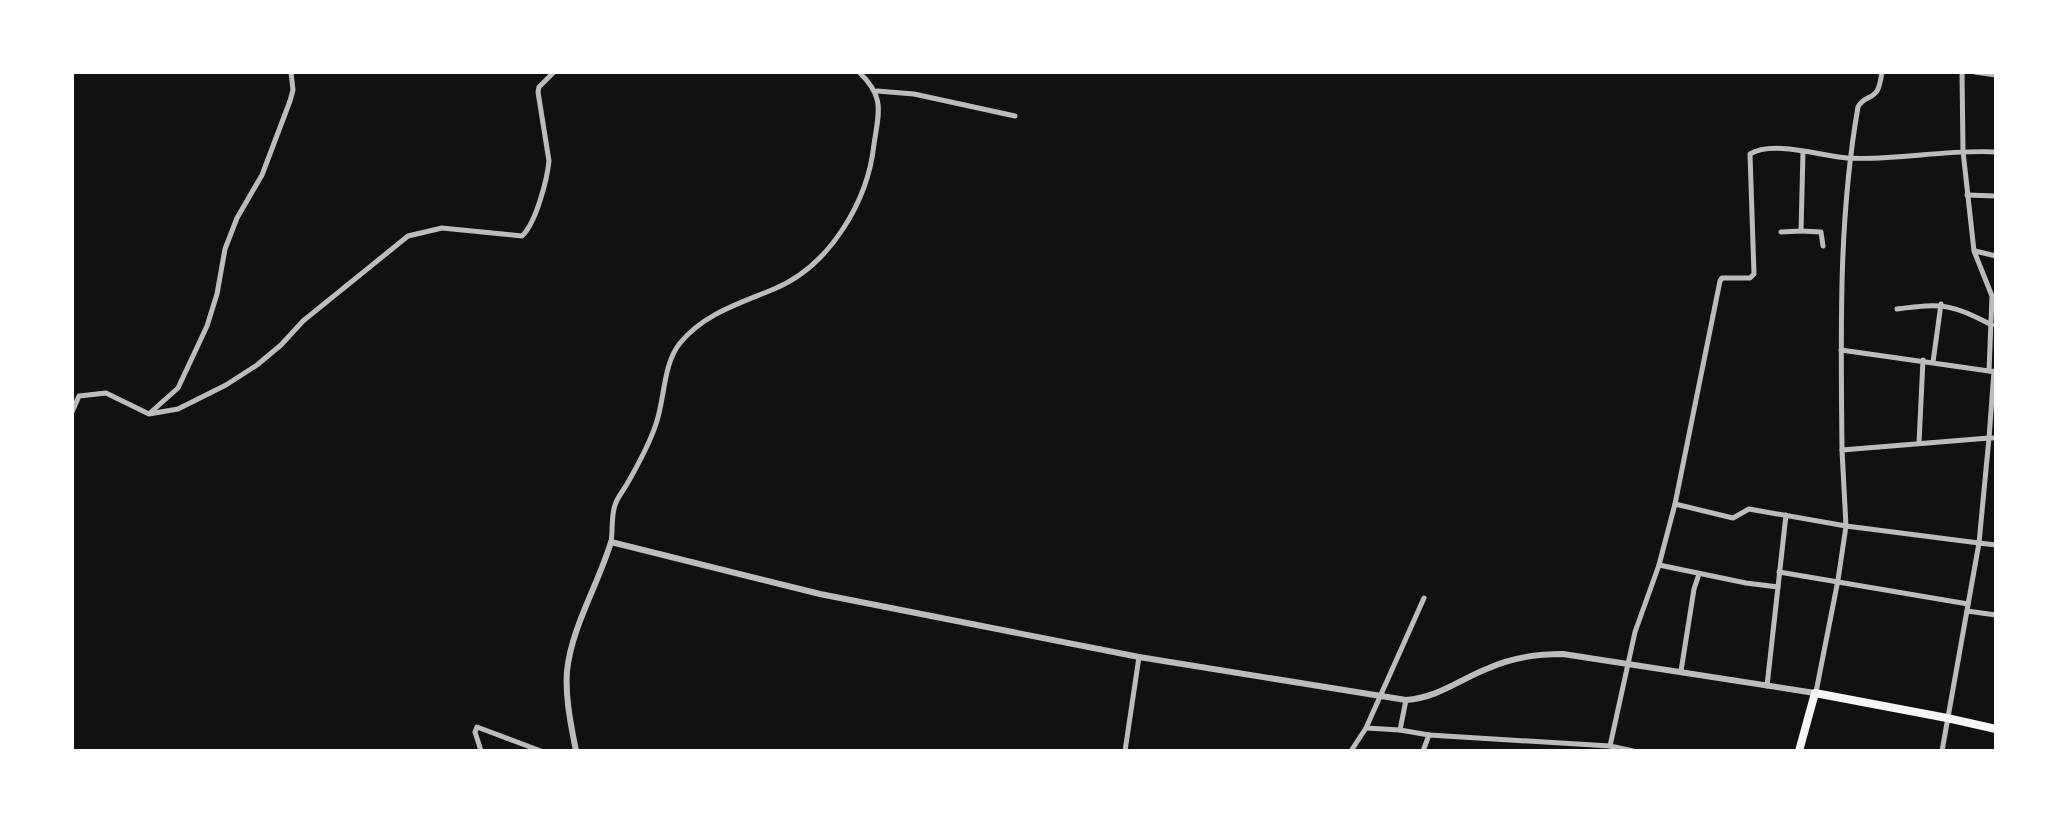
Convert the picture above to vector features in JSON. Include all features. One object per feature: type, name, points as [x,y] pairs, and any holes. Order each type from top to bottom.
[{"type":"highway","points":[[1799,751],[1815,693],[1996,729]]},
{"type":"street","points":[[149,414],[178,388],[207,326],[217,294],[225,249],[237,218],[262,175],[290,101],[293,90],[291,72]]},
{"type":"street","points":[[72,412],[79,396],[106,393],[149,414],[166,412],[226,385],[257,365],[303,321],[408,236],[442,228],[522,236],[531,225],[548,172],[538,92],[554,72]]},
{"type":"street","points":[[576,751],[567,698],[568,669],[579,626],[611,542],[615,503],[642,457],[657,423],[672,357],[677,346],[708,319],[741,300],[777,288],[798,275],[826,250],[846,223],[872,168],[878,112],[877,91],[860,72]]},
{"type":"street","points":[[611,542],[820,594],[1139,657],[1406,700],[1431,696],[1485,669],[1534,654],[1590,656],[1815,693],[1846,526],[1840,294],[1849,158],[1858,107],[1862,100],[1878,90],[1882,72]]},
{"type":"street","points":[[1942,751],[1979,543],[1992,438],[1992,296],[1974,251],[1963,151],[1962,72]]},
{"type":"street","points":[[1975,72],[1996,75]]},
{"type":"street","points":[[877,91],[914,94],[1015,116]]},
{"type":"street","points":[[1610,746],[1627,663],[1675,504],[1720,281],[1722,278],[1750,278],[1754,272],[1750,154],[1770,149],[1849,158],[1996,152]]},
{"type":"street","points":[[1801,231],[1803,152]]},
{"type":"street","points":[[1967,195],[1996,196]]},
{"type":"street","points":[[1781,232],[1820,231],[1823,246]]},
{"type":"street","points":[[1974,251],[1996,256]]},
{"type":"street","points":[[1897,309],[1941,304],[1992,325]]},
{"type":"street","points":[[1933,362],[1941,304]]},
{"type":"street","points":[[1841,350],[1993,371]]},
{"type":"street","points":[[1919,443],[1923,360]]},
{"type":"street","points":[[1842,450],[1992,438]]},
{"type":"street","points":[[1675,504],[1733,518],[1749,509],[1846,526],[1996,545]]},
{"type":"street","points":[[1767,686],[1786,515]]},
{"type":"street","points":[[1659,565],[1778,587]]},
{"type":"street","points":[[1779,572],[1838,580],[1996,615]]},
{"type":"street","points":[[1681,671],[1699,574]]},
{"type":"street","points":[[1351,751],[1366,728],[1424,598]]},
{"type":"street","points":[[1125,751],[1139,657]]},
{"type":"street","points":[[1400,730],[1406,700]]},
{"type":"street","points":[[481,751],[475,732],[477,727],[541,751]]},
{"type":"street","points":[[1366,728],[1610,746],[1633,751]]},
{"type":"street","points":[[1423,751],[1429,735]]}]
